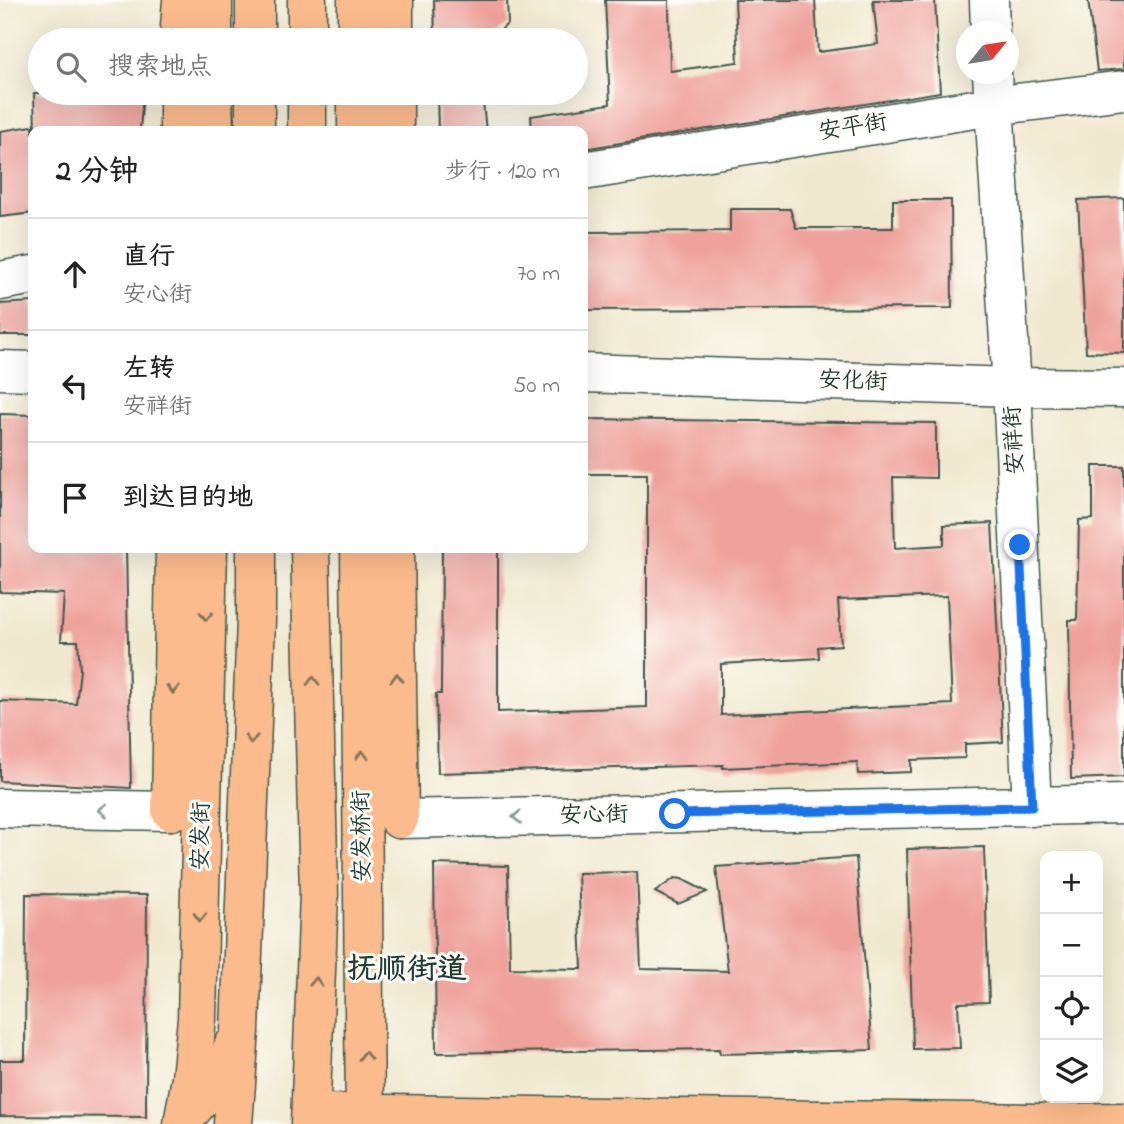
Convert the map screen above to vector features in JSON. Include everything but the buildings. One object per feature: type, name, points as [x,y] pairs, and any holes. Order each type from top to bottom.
[{"type":"main road","points":[[180,28],[182,0]]},
{"type":"main road","points":[[213,0],[213,28]]},
{"type":"main road","points":[[255,0],[255,28]]},
{"type":"main road","points":[[307,0],[307,28]]},
{"type":"main road","points":[[357,0],[357,28]]},
{"type":"main road","points":[[394,0],[394,28]]},
{"type":"main road","points":[[179,105],[179,126]]},
{"type":"main road","points":[[213,105],[214,126]]},
{"type":"main road","points":[[255,105],[255,126]]},
{"type":"main road","points":[[307,105],[307,126]]},
{"type":"main road","points":[[357,105],[357,126]]},
{"type":"main road","points":[[394,105],[394,126]]},
{"type":"main road","name":"安发街","points":[[171,811],[175,553]]},
{"type":"main road","name":"安发街","points":[[184,1121],[197,1019],[208,553]]},
{"type":"main road","points":[[248,553],[256,621]]},
{"type":"main road","name":"安发街","points":[[233,1124],[240,1030],[256,621],[256,553]]},
{"type":"main road","points":[[310,553],[318,894],[311,1118],[1124,1122]]},
{"type":"main road","points":[[311,614],[319,553]]},
{"type":"main road","name":"安发桥街","points":[[360,553],[365,1119]]},
{"type":"main road","points":[[395,553],[399,819]]},
{"type":"main road","points":[[184,1121],[226,1063],[240,1030]]},
{"type":"street","points":[[989,0],[990,21]]},
{"type":"street","name":"安平街","points":[[588,170],[992,90],[1124,90]]},
{"type":"street","name":"安祥街","points":[[992,90],[1012,387],[1032,807]]},
{"type":"street","points":[[0,281],[28,276]]},
{"type":"street","points":[[0,370],[28,371]]},
{"type":"street","name":"安化街","points":[[588,373],[1124,388]]},
{"type":"street","name":"安心街","points":[[399,819],[1124,804]]},
{"type":"street","points":[[0,808],[171,811]]},
{"type":"district","name":"抚顺街道","points":[[407,971]]},
{"type":"route","points":[[675,814],[1032,807],[1020,545]]}]
